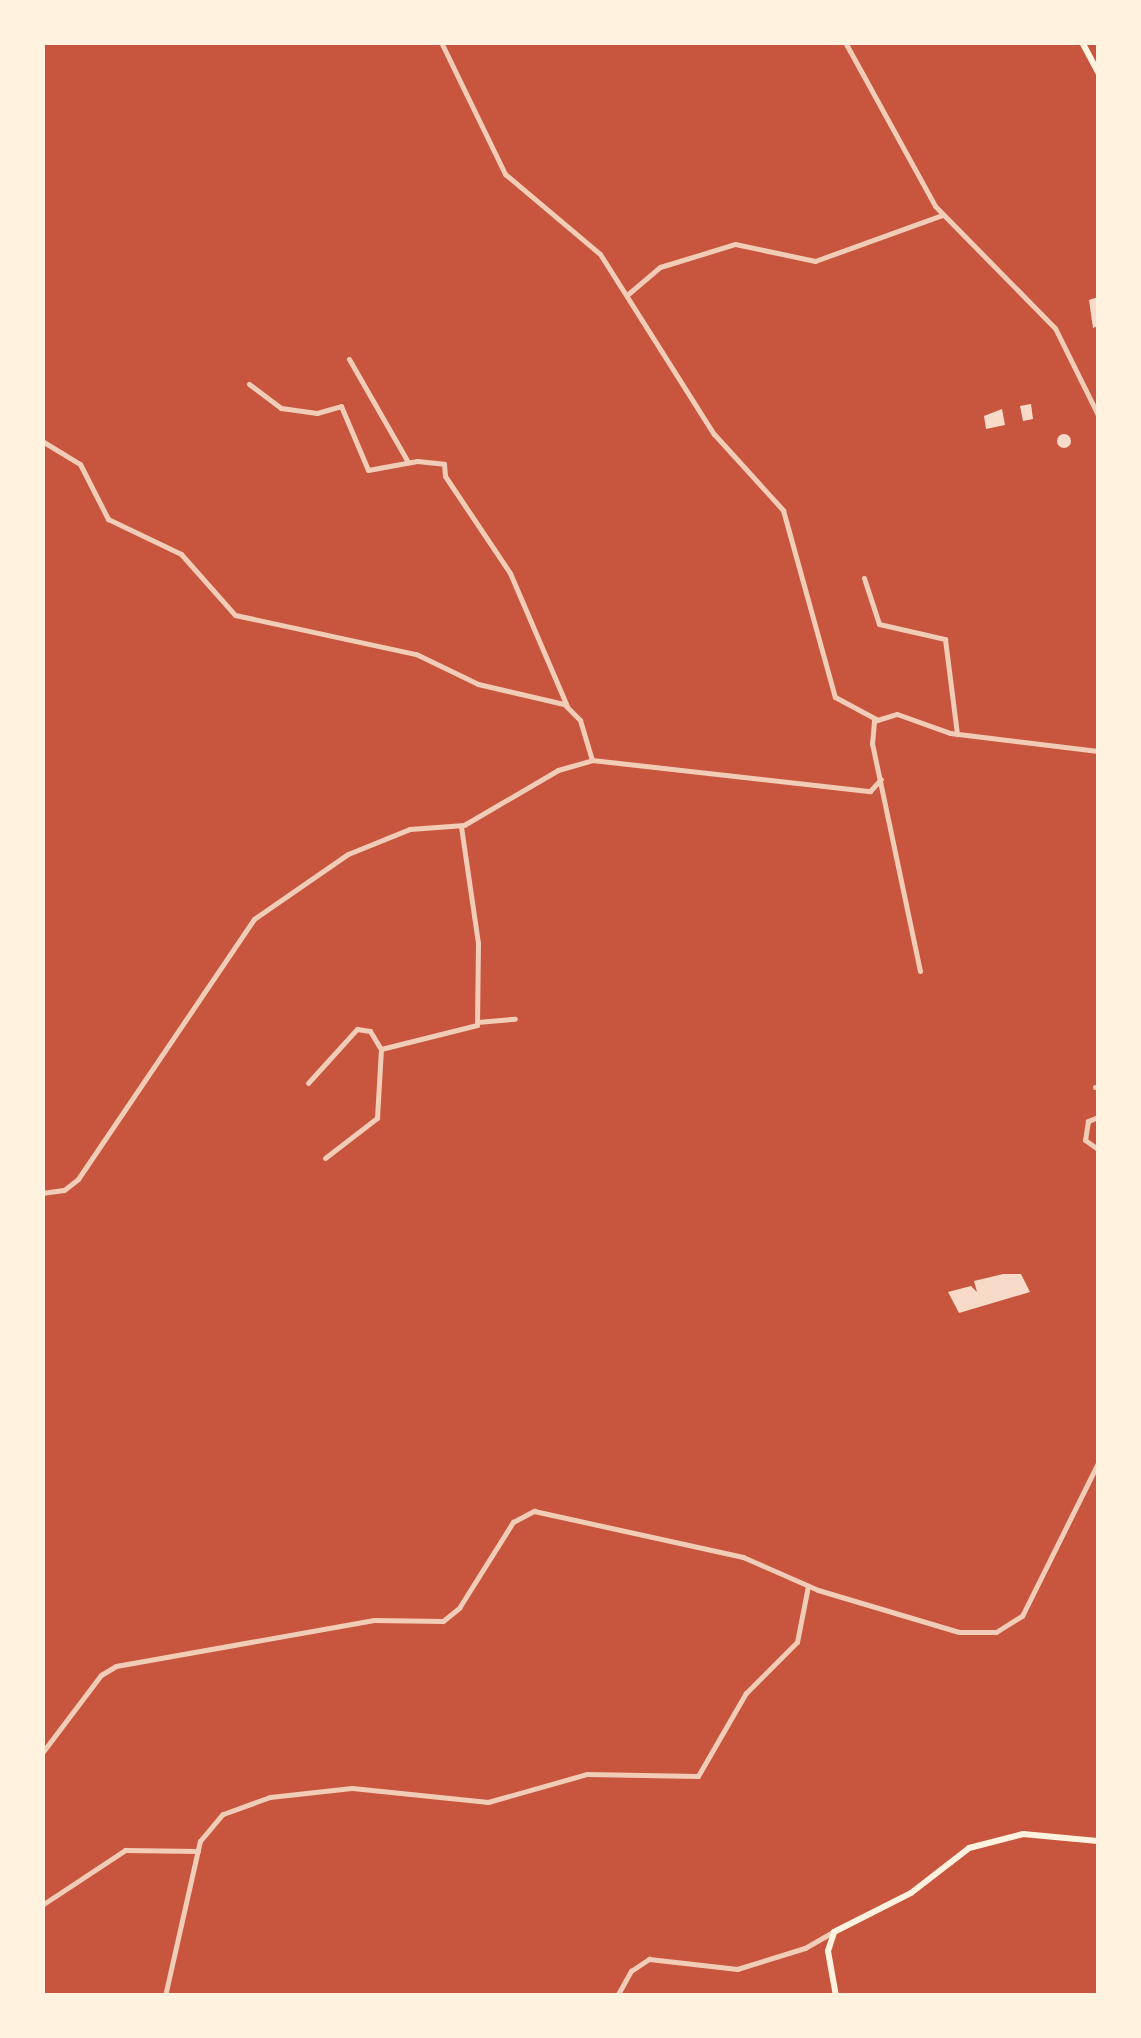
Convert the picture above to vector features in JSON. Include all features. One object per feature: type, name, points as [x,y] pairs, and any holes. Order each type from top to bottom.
[{"type":"main road","points":[[1082,42],[1098,72]]},
{"type":"main road","points":[[836,1996],[828,1951],[838,1928],[905,1896],[986,1840],[1035,1834],[1098,1841]]},
{"type":"street","points":[[440,42],[505,174],[596,249],[717,438],[783,510],[835,697],[876,720],[900,714],[958,734],[1098,752]]},
{"type":"street","points":[[845,42],[942,215],[1058,332],[1098,415]]},
{"type":"street","points":[[627,294],[658,268],[733,245],[755,244],[812,261],[942,215]]},
{"type":"street","points":[[350,359],[408,462]]},
{"type":"street","points":[[249,384],[281,408],[317,413],[341,406],[368,470],[408,462],[445,466],[445,476],[510,573],[567,706],[580,720],[592,760]]},
{"type":"street","points":[[42,440],[78,462],[108,519],[181,554],[235,615],[421,655],[478,684],[567,706]]},
{"type":"street","points":[[864,578],[879,624],[946,639],[958,734]]},
{"type":"street","points":[[876,720],[870,737],[920,971]]},
{"type":"street","points":[[42,1193],[62,1191],[78,1178],[256,917],[372,843],[420,827],[461,826],[558,770],[592,760],[870,791],[881,779]]},
{"type":"street","points":[[381,1049],[470,1030],[477,1022],[478,939],[461,826]]},
{"type":"street","points":[[477,1022],[515,1018]]},
{"type":"street","points":[[308,1083],[357,1029],[370,1031],[381,1049],[376,1118],[326,1158]]},
{"type":"street","points":[[1098,1117],[1088,1121],[1085,1140],[1098,1149]]},
{"type":"street","points":[[42,1753],[102,1675],[116,1666],[368,1620],[443,1621],[459,1608],[511,1525],[534,1511],[743,1557],[808,1586],[964,1633],[1003,1630],[1026,1610],[1098,1462]]},
{"type":"street","points":[[165,1996],[198,1851],[220,1816],[270,1797],[365,1788],[484,1802],[587,1774],[698,1776],[746,1693],[797,1642],[808,1586]]},
{"type":"street","points":[[42,1906],[125,1850],[198,1851]]},
{"type":"street","points":[[618,1996],[634,1967],[649,1959],[737,1969],[797,1951],[838,1928]]},
{"type":"building","points":[[1098,297],[1098,326],[1093,328],[1089,300]]},
{"type":"building","points":[[1031,404],[1033,419],[1023,421],[1020,406]]},
{"type":"building","points":[[1002,409],[1005,425],[986,429],[984,416]]},
{"type":"building","points":[[1064,434],[1071,441],[1064,448],[1057,441]]},
{"type":"building","points":[[1021,1274],[1030,1292],[959,1313],[948,1292],[971,1286],[977,1292],[974,1281]]}]
